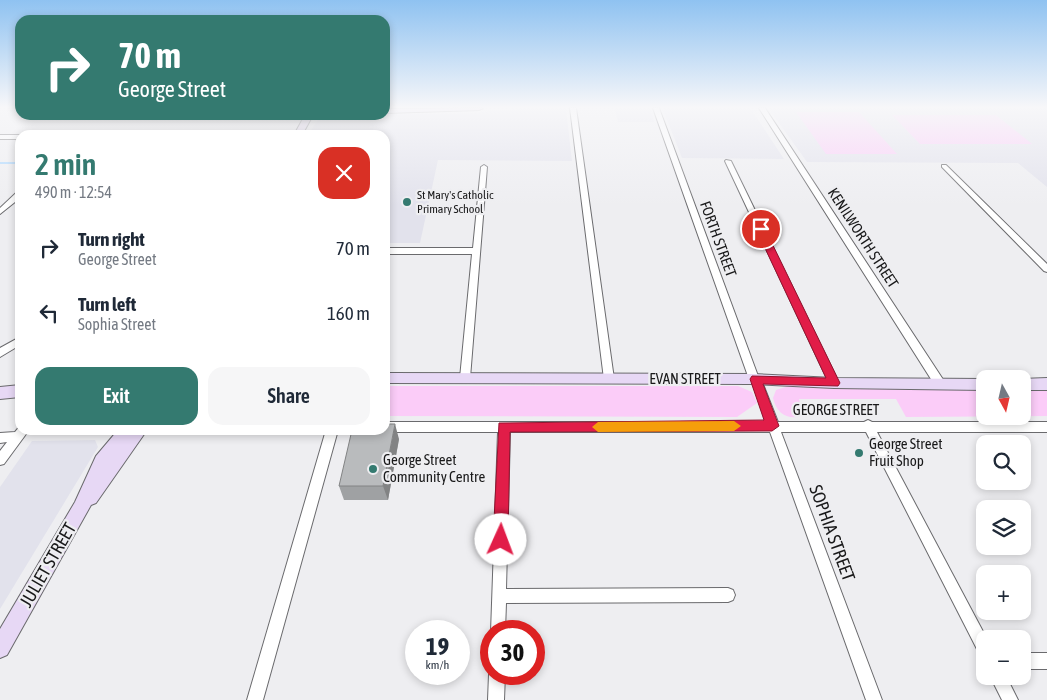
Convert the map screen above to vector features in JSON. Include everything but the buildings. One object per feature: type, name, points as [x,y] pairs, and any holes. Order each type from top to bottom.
[{"type":"street","points":[[577,141],[609,379]]},
{"type":"street","name":"FORTH STREET","points":[[668,141],[755,379]]},
{"type":"street","name":"KENILWORTH STREET","points":[[783,141],[940,384]]},
{"type":"street","points":[[728,161],[834,383]]},
{"type":"street","points":[[944,166],[1047,269]]},
{"type":"street","points":[[465,378],[484,167]]},
{"type":"street","points":[[0,212],[15,198]]},
{"type":"street","points":[[390,251],[477,251]]},
{"type":"street","points":[[0,353],[15,343]]},
{"type":"street","name":"EVAN STREET","points":[[390,378],[755,379],[834,383],[976,384]]},
{"type":"street","name":"SOPHIA STREET","points":[[755,379],[874,700]]},
{"type":"street","points":[[1031,384],[1047,384]]},
{"type":"street","points":[[0,393],[15,392]]},
{"type":"street","points":[[868,425],[976,633]]},
{"type":"street","name":"GEORGE STREET","points":[[390,427],[1047,426]]},
{"type":"street","points":[[498,620],[504,427]]},
{"type":"street","points":[[0,438],[15,434]]},
{"type":"street","points":[[0,460],[19,435]]},
{"type":"street","name":"JULIET STREET","points":[[0,648],[81,508],[102,461],[123,435]]},
{"type":"street","name":"JULIET STREET","points":[[81,508],[107,476],[136,435]]},
{"type":"street","points":[[255,700],[331,435]]},
{"type":"street","points":[[499,596],[728,595]]},
{"type":"street","points":[[1031,661],[1047,661]]},
{"type":"street","points":[[496,700],[497,685]]},
{"type":"street","points":[[1002,685],[1010,700]]},
{"type":"shaded area","points":[[390,141],[570,141],[572,161],[438,160],[420,243],[390,243]]},
{"type":"shaded area","points":[[675,141],[772,141],[784,159],[682,158]]},
{"type":"shaded area","points":[[792,141],[1047,141],[1047,187],[1018,163],[807,162]]},
{"type":"shaded area","points":[[816,141],[885,141],[897,154],[826,154]]},
{"type":"shaded area","points":[[917,141],[1028,141],[1032,144],[920,144]]},
{"type":"shaded area","points":[[390,386],[738,386],[752,392],[757,403],[737,417],[390,416]]},
{"type":"shaded area","points":[[789,386],[976,390],[976,417],[906,417],[896,399],[799,399],[803,416],[792,417],[780,412],[777,408],[773,398],[776,390]]},
{"type":"shaded area","points":[[1031,390],[1047,391],[1047,416],[1031,416]]},
{"type":"shaded area","points":[[95,440],[98,447],[0,609],[0,487],[32,441]]},
{"type":"waterway","points":[[0,163],[15,163]]},
{"type":"slow traffic","points":[[598,427],[734,426]]},
{"type":"place","name":"St Mary's Catholic Primary School","points":[[407,202]]},
{"type":"place","name":"George Street Fruit Shop","points":[[859,453]]},
{"type":"place","name":"George Street Community Centre","points":[[373,469]]},
{"type":"route","points":[[501,540],[504,427],[772,426],[756,379],[809,380],[834,383],[761,229]]}]
